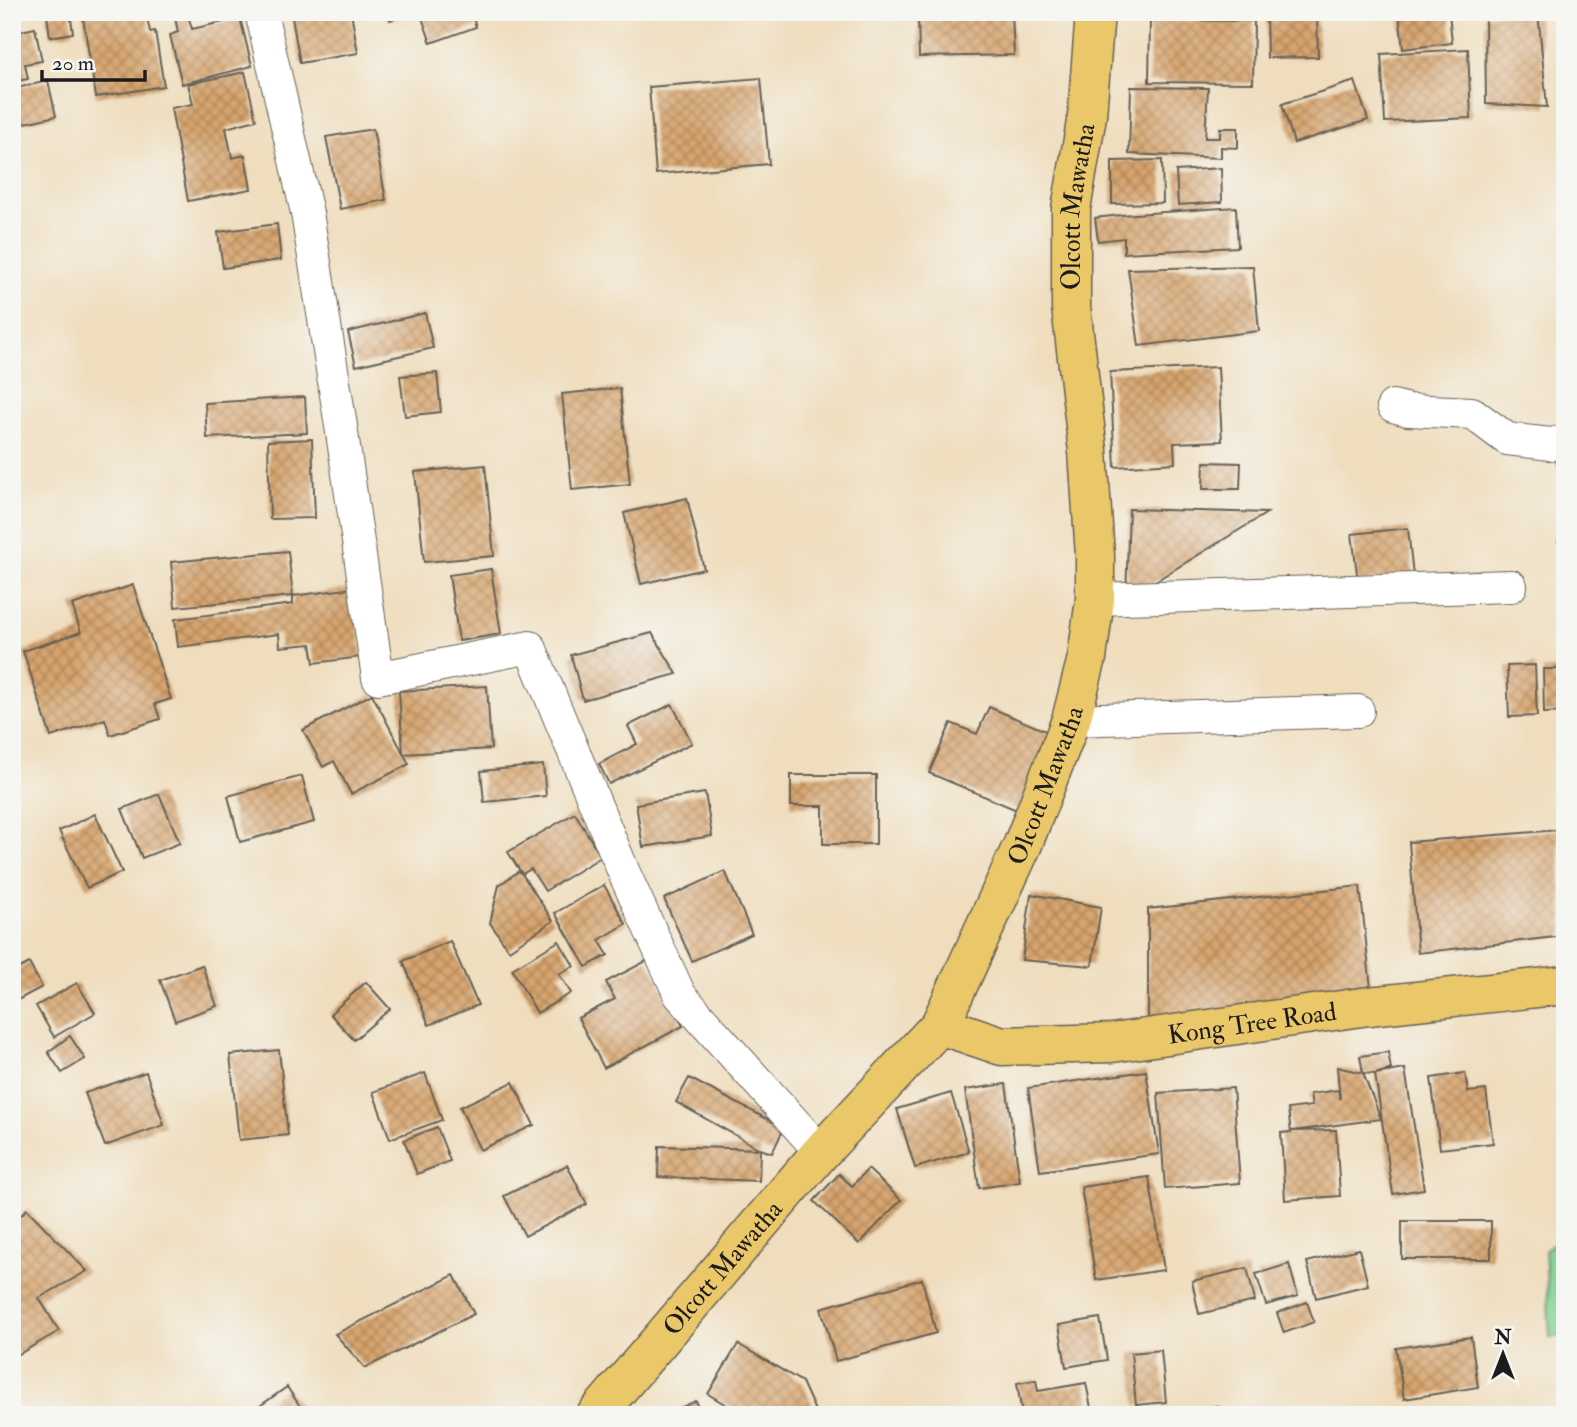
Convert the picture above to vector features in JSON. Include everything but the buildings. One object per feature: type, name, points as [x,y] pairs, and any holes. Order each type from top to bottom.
[{"type":"main road","name":"Olcott Mawatha","points":[[596,1415],[821,1152],[940,1025],[1023,844],[1071,720],[1087,658],[1095,599],[1088,451],[1071,307],[1071,209],[1087,116],[1095,12]]},
{"type":"main road","name":"Kong Tree Road","points":[[940,1025],[1002,1046],[1112,1043],[1369,1006],[1565,985]]},
{"type":"street","points":[[261,12],[307,213],[378,678],[530,648],[625,875],[680,995],[821,1152]]},
{"type":"street","points":[[1393,407],[1472,413],[1507,439],[1550,444],[1565,441]]},
{"type":"street","points":[[1095,599],[1511,586]]},
{"type":"street","points":[[1071,720],[1358,711]]},
{"type":"green space","points":[[1565,1234],[1565,1334],[1550,1338],[1545,1250]]}]
